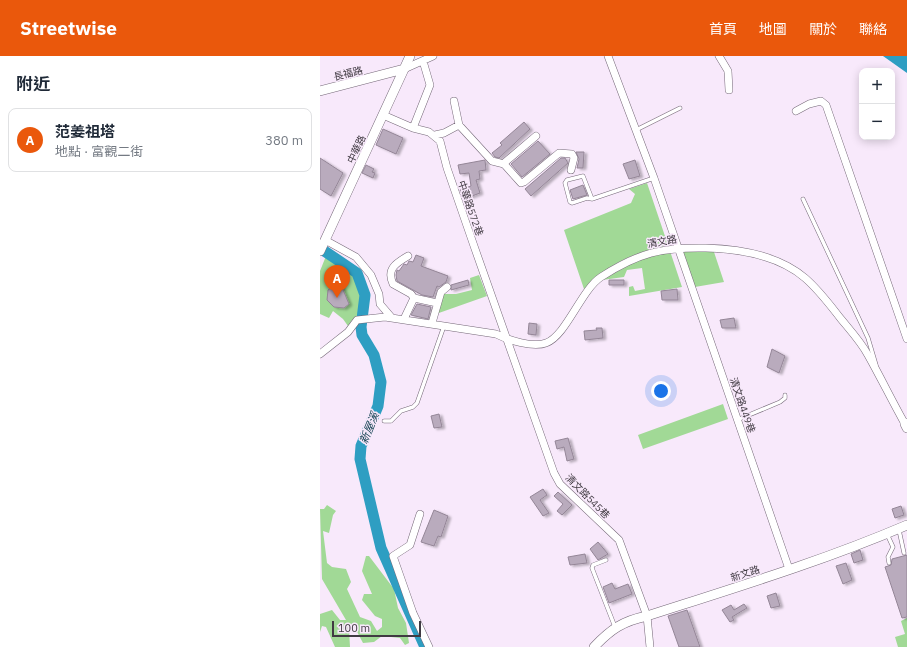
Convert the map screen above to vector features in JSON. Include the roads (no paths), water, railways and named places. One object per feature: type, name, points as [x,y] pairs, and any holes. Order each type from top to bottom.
[{"type":"street","name":"中華路","points":[[323,245],[410,56]]},
{"type":"street","points":[[404,69],[433,56]]},
{"type":"street","name":"清文路449巷","points":[[608,56],[654,178],[789,569]]},
{"type":"street","points":[[719,56],[728,71],[729,90]]},
{"type":"street","points":[[413,128],[430,85],[423,61]]},
{"type":"street","name":"長福路","points":[[320,91],[404,69]]},
{"type":"street","points":[[454,101],[459,125],[492,161],[507,166],[521,183],[559,153],[572,154],[574,158],[571,170]]},
{"type":"street","points":[[796,111],[809,104],[821,101],[826,105],[907,339]]},
{"type":"street","points":[[383,115],[413,128],[435,135],[444,133],[459,125]]},
{"type":"street","name":"中華路572巷","points":[[435,135],[440,141],[447,168],[466,225],[508,340]]},
{"type":"street","points":[[503,164],[536,136]]},
{"type":"street","points":[[323,245],[356,257],[371,275],[379,294],[380,304],[392,318]]},
{"type":"street","name":"清文路","points":[[320,354],[348,332],[357,320],[379,317],[432,323],[496,334],[508,340],[540,344],[554,339],[579,303],[599,278],[636,257],[655,251],[678,248],[726,248],[749,252],[776,261],[804,277],[819,291],[868,353],[906,425]]},
{"type":"street","points":[[408,256],[396,263],[391,269],[390,274],[393,284],[412,294],[414,298],[437,303]]},
{"type":"street","points":[[432,323],[441,292],[447,287]]},
{"type":"street","points":[[404,320],[414,298]]},
{"type":"street","name":"清文路545巷","points":[[508,340],[554,472],[560,484],[619,540],[647,616],[650,647]]},
{"type":"street","points":[[420,514],[410,545],[393,556],[413,613],[428,647]]},
{"type":"street","name":"新文路","points":[[594,647],[615,628],[628,620],[647,616],[789,569],[903,527]]},
{"type":"lane","points":[[636,130],[680,108]]},
{"type":"lane","points":[[592,199],[583,176],[567,180],[565,183],[570,202],[587,198],[592,199],[654,178]]},
{"type":"lane","points":[[803,198],[868,338],[880,377]]},
{"type":"lane","points":[[384,421],[391,421],[401,410],[413,407],[417,403],[444,326]]},
{"type":"lane","points":[[737,420],[780,402],[785,398],[785,395]]},
{"type":"lane","points":[[903,527],[904,553]]},
{"type":"lane","points":[[887,533],[893,547],[888,557],[889,563]]},
{"type":"lane","points":[[606,560],[593,565],[592,568],[615,628]]},
{"type":"water","points":[[883,56],[907,56],[907,73]]},
{"type":"waterway","name":"新屋溪","points":[[320,248],[357,273],[365,295],[361,327],[362,335],[374,355],[381,382],[378,406],[361,446],[360,459],[381,548],[425,647]]},
{"type":"place","name":"范姜祖塔","points":[[337,298]]}]
